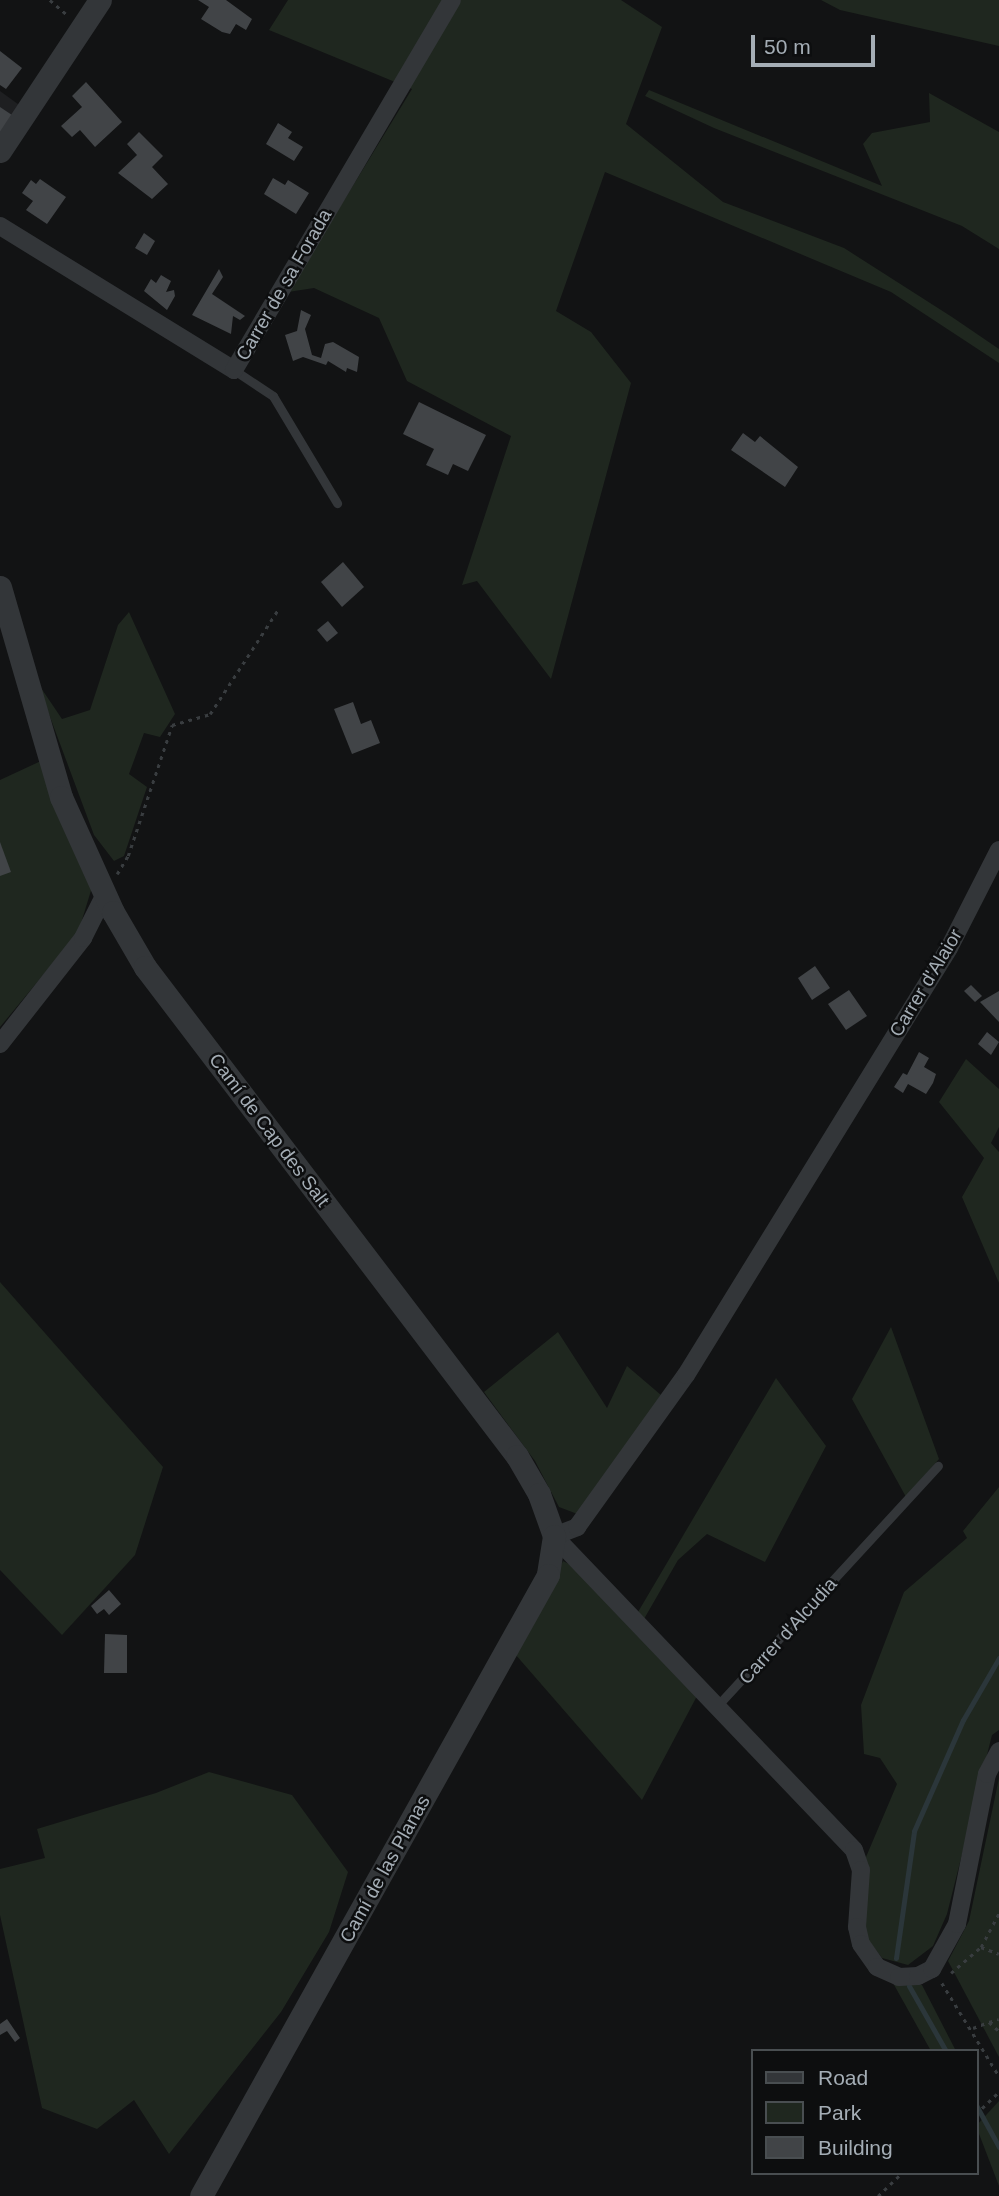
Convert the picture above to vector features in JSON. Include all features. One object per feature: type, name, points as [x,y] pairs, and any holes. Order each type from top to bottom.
[{"type":"street","points":[[0,151],[100,0]]},
{"type":"street","name":"Carrer de sa Forada","points":[[0,226],[234,370],[452,0]]},
{"type":"street","name":"Camí de Cap des Salt","points":[[0,587],[61,797],[105,894],[145,967],[517,1456],[539,1494],[554,1536],[631,1622],[718,1705]]},
{"type":"street","name":"Carrer d'Alaior","points":[[554,1536],[577,1527],[686,1375],[949,948],[999,850]]},
{"type":"street","points":[[0,1044],[83,938],[105,894]]},
{"type":"street","name":"Camí de las Planas","points":[[201,2196],[548,1575],[554,1536]]},
{"type":"street","points":[[718,1705],[773,1770],[854,1850],[861,1870],[857,1927],[861,1944],[877,1967],[899,1977],[937,1975],[957,1924],[987,1774],[999,1751]]},
{"type":"lane","points":[[234,370],[273,396],[337,503]]},
{"type":"lane","name":"Carrer d'Alcudia","points":[[718,1705],[937,1466]]},
{"type":"path","points":[[105,894],[128,856],[172,725],[210,714],[279,608]]},
{"type":"path","points":[[999,1913],[981,1947],[937,1975],[973,2028],[999,2076]]},
{"type":"path","points":[[981,1947],[999,1954]]},
{"type":"path","points":[[973,2028],[999,2019]]},
{"type":"path","points":[[989,2022],[999,2031]]},
{"type":"path","points":[[978,2112],[999,2092]]},
{"type":"path","points":[[878,2196],[900,2175]]},
{"type":"shaded area","points":[[0,91],[22,107],[0,142]]},
{"type":"green space","points":[[288,0],[621,0],[662,27],[626,124],[723,202],[844,248],[952,317],[999,349],[999,363],[891,292],[605,172],[556,311],[591,332],[631,383],[551,679],[477,581],[462,585],[511,436],[407,381],[379,318],[314,288],[288,292],[412,89],[269,30]]},
{"type":"green space","points":[[821,0],[999,0],[999,46],[840,10]]},
{"type":"green space","points":[[649,90],[882,186],[863,144],[872,133],[930,122],[929,93],[999,132],[999,249],[962,226],[714,128],[645,96]]},
{"type":"green space","points":[[129,612],[175,714],[160,737],[144,733],[129,774],[147,787],[124,856],[114,861],[94,835],[37,682],[62,719],[90,710],[118,625]]},
{"type":"green space","points":[[43,760],[93,884],[78,933],[0,1027],[0,780]]},
{"type":"green space","points":[[966,1059],[999,1089],[999,1127],[991,1143],[999,1152],[999,1283],[962,1197],[984,1158],[939,1102]]},
{"type":"green space","points":[[0,1282],[163,1467],[135,1555],[62,1635],[0,1570]]},
{"type":"green space","points":[[891,1327],[939,1459],[906,1497],[852,1399]]},
{"type":"green space","points":[[558,1332],[607,1408],[627,1366],[661,1395],[580,1515],[559,1507],[535,1461],[484,1392]]},
{"type":"green space","points":[[776,1378],[826,1446],[765,1562],[707,1534],[678,1560],[644,1619],[638,1612]]},
{"type":"green space","points":[[999,1487],[999,1730],[992,1735],[947,1914],[933,1946],[908,1965],[882,1958],[866,1937],[866,1857],[897,1784],[880,1758],[864,1754],[861,1705],[904,1592],[967,1538],[963,1531]]},
{"type":"green space","points":[[563,1561],[581,1570],[697,1696],[642,1800],[515,1654]]},
{"type":"green space","points":[[209,1772],[292,1795],[348,1872],[329,1932],[281,2012],[169,2154],[134,2100],[97,2129],[42,2108],[0,1915],[0,1869],[45,1858],[37,1829],[156,1793]]},
{"type":"green space","points":[[999,1778],[999,2057],[948,1961],[969,1921]]},
{"type":"green space","points":[[893,1983],[922,1985],[955,2049],[930,2049]]},
{"type":"green space","points":[[999,2101],[999,2186],[978,2131],[978,2124]]},
{"type":"building","points":[[198,0],[226,0],[252,19],[246,30],[236,24],[230,34],[222,32],[201,19],[209,7]]},
{"type":"building","points":[[0,51],[22,68],[6,89],[0,85]]},
{"type":"building","points":[[86,82],[122,122],[95,147],[80,130],[72,137],[61,126],[82,107],[72,96]]},
{"type":"building","points":[[0,107],[12,115],[0,134]]},
{"type":"building","points":[[278,123],[292,132],[288,138],[303,147],[294,161],[266,144]]},
{"type":"building","points":[[139,132],[163,156],[152,167],[168,184],[152,199],[118,173],[137,155],[127,144]]},
{"type":"building","points":[[273,178],[285,185],[288,180],[309,193],[296,214],[264,194]]},
{"type":"building","points":[[40,179],[66,197],[47,224],[26,210],[33,201],[22,193],[31,180],[36,184]]},
{"type":"building","points":[[144,233],[155,241],[147,255],[135,248]]},
{"type":"building","points":[[219,269],[223,277],[212,294],[245,316],[240,320],[233,316],[231,334],[192,315]]},
{"type":"building","points":[[161,275],[171,281],[166,292],[174,290],[175,296],[167,310],[144,291],[151,279],[156,283]]},
{"type":"building","points":[[301,310],[311,315],[305,329],[312,355],[321,358],[325,344],[333,342],[359,357],[357,372],[347,368],[346,372],[328,361],[326,365],[303,357],[293,361],[285,335],[297,331]]},
{"type":"building","points":[[419,402],[486,435],[468,471],[453,464],[448,475],[426,465],[434,449],[403,434]]},
{"type":"building","points":[[743,433],[755,442],[760,436],[798,467],[785,487],[731,450]]},
{"type":"building","points":[[343,562],[364,587],[342,607],[321,582]]},
{"type":"building","points":[[328,621],[338,633],[327,642],[317,630]]},
{"type":"building","points":[[353,702],[361,724],[371,720],[380,743],[352,754],[334,709]]},
{"type":"building","points":[[0,842],[11,872],[0,876]]},
{"type":"building","points":[[815,966],[830,988],[812,1000],[798,978]]},
{"type":"building","points":[[971,985],[982,996],[975,1002],[964,991]]},
{"type":"building","points":[[849,990],[867,1016],[846,1030],[828,1004]]},
{"type":"building","points":[[999,991],[999,1022],[980,1002]]},
{"type":"building","points":[[987,1032],[999,1042],[991,1055],[978,1044]]},
{"type":"building","points":[[919,1052],[929,1058],[924,1067],[936,1074],[933,1083],[926,1094],[908,1084],[903,1093],[894,1087],[903,1073],[907,1075]]},
{"type":"building","points":[[109,1590],[121,1604],[109,1615],[104,1609],[97,1614],[91,1606]]},
{"type":"building","points":[[105,1634],[127,1635],[127,1673],[104,1673]]},
{"type":"building","points":[[7,2019],[20,2038],[15,2042],[7,2031],[0,2035],[0,2024]]},
{"type":"waterway","points":[[896,1958],[914,1831],[963,1720],[999,1658]]},
{"type":"waterway","points":[[909,1986],[945,2049]]},
{"type":"waterway","points":[[978,2109],[999,2147]]}]
